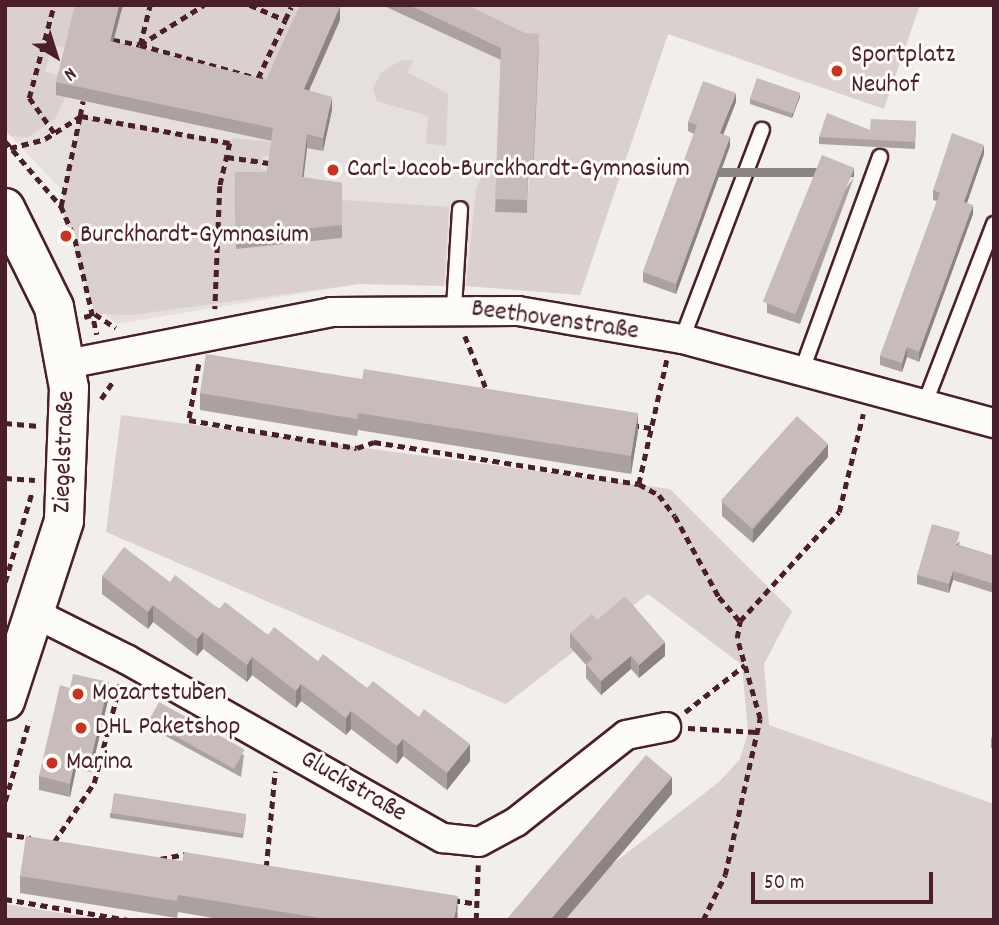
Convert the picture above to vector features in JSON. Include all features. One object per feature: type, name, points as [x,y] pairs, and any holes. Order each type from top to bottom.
[{"type":"main road","name":"Ziegelstraße","points":[[5,208],[54,307],[67,364],[64,521],[5,701]]},
{"type":"street","name":"Beethovenstraße","points":[[67,364],[214,331],[331,312],[454,308],[518,311],[671,353],[802,370],[867,403],[925,403],[994,423]]},
{"type":"street","name":"Gluckstraße","points":[[34,613],[126,659],[443,838],[479,842]]},
{"type":"street","points":[[479,842],[516,822],[626,735],[666,727]]},
{"type":"lane","points":[[671,353],[762,130]]},
{"type":"lane","points":[[802,370],[880,157]]},
{"type":"lane","points":[[454,308],[460,209]]},
{"type":"lane","points":[[925,403],[994,224]]},
{"type":"path","points":[[54,5],[29,98],[54,133]]},
{"type":"path","points":[[139,45],[150,5]]},
{"type":"path","points":[[139,45],[204,5]]},
{"type":"path","points":[[250,5],[285,20]]},
{"type":"path","points":[[258,78],[291,7]]},
{"type":"path","points":[[113,40],[272,82]]},
{"type":"path","points":[[5,141],[61,206],[83,101]]},
{"type":"path","points":[[10,148],[54,133],[80,116],[230,143],[219,186],[214,331]]},
{"type":"path","points":[[227,157],[269,163]]},
{"type":"path","points":[[477,332],[463,331],[491,401],[477,398]]},
{"type":"path","points":[[639,484],[671,353]]},
{"type":"path","points":[[189,358],[201,355],[189,420],[357,448],[374,442],[639,484],[659,495],[675,516],[719,597],[740,621]]},
{"type":"path","points":[[93,410],[114,379],[127,375]]},
{"type":"path","points":[[851,411],[867,403]]},
{"type":"path","points":[[867,403],[875,419]]},
{"type":"path","points":[[703,920],[725,875],[760,719],[737,638],[740,621],[839,512],[867,403]]},
{"type":"path","points":[[39,437],[40,415]]},
{"type":"path","points":[[5,423],[39,426]]},
{"type":"path","points":[[625,423],[652,428]]},
{"type":"path","points":[[5,582],[38,472]]},
{"type":"path","points":[[5,478],[36,480]]},
{"type":"path","points":[[54,842],[94,783],[126,659]]},
{"type":"path","points":[[666,727],[745,665]]},
{"type":"path","points":[[666,727],[757,732]]},
{"type":"path","points":[[266,868],[278,743]]},
{"type":"path","points":[[5,834],[68,844]]},
{"type":"path","points":[[476,920],[479,842]]},
{"type":"path","points":[[147,857],[199,856]]},
{"type":"path","points":[[253,865],[279,870]]},
{"type":"path","points":[[5,899],[128,920]]},
{"type":"path","points":[[450,899],[477,904]]},
{"type":"shaded area","name":"Carl-Jacob-Burckhardt-Gymnasium","points":[[5,5],[594,5],[668,34],[580,295],[477,286],[359,284],[117,324],[107,317],[74,203],[5,130]]},
{"type":"shaded area","points":[[5,5],[78,5],[68,48],[52,45],[45,72],[60,76],[65,97],[56,118],[28,137],[10,136],[5,130]]},
{"type":"shaded area","points":[[123,5],[287,5],[303,12],[266,94],[110,54]]},
{"type":"shaded area","points":[[440,5],[920,5],[884,109],[668,34],[580,295],[466,286],[476,190],[481,177],[496,168],[495,212],[527,213],[539,47]]},
{"type":"shaded area","points":[[401,60],[414,61],[407,72],[448,94],[446,146],[426,143],[428,116],[377,101],[373,88],[381,73]]},
{"type":"shaded area","points":[[81,116],[230,143],[232,138],[273,142],[270,156],[263,156],[261,169],[268,170],[236,249],[342,238],[342,200],[449,207],[444,286],[359,284],[131,315],[95,314],[61,206]]},
{"type":"shaded area","points":[[121,415],[670,489],[792,611],[764,664],[769,725],[994,804],[994,920],[540,920],[719,782],[740,759],[748,732],[742,665],[648,594],[506,704],[106,532]]},
{"type":"shaded area","points":[[5,904],[104,920],[5,920]]},
{"type":"building","points":[[75,5],[119,5],[110,41],[266,80],[300,5],[340,6],[304,89],[332,97],[323,138],[307,134],[302,177],[342,183],[342,225],[236,236],[235,172],[267,172],[273,128],[56,82]]},
{"type":"building","points":[[409,5],[467,5],[525,33],[539,34],[533,165],[528,165],[527,200],[495,199],[501,48]]},
{"type":"building","points":[[757,78],[800,93],[793,114],[750,99]]},
{"type":"building","points":[[703,81],[736,93],[720,133],[730,137],[676,284],[643,272],[697,125],[688,122]]},
{"type":"building","points":[[827,113],[870,130],[871,119],[916,121],[915,142],[819,137]]},
{"type":"building","points":[[952,133],[984,145],[964,202],[973,205],[919,352],[907,347],[902,363],[880,356],[940,193],[933,190]]},
{"type":"building","points":[[822,155],[854,168],[795,315],[763,301]]},
{"type":"building","points":[[206,354],[362,379],[364,369],[638,413],[631,456],[358,413],[357,419],[200,393]]},
{"type":"building","points":[[797,416],[828,444],[752,529],[721,501]]},
{"type":"building","points":[[932,524],[960,532],[956,545],[994,556],[994,584],[953,571],[949,584],[917,575]]},
{"type":"building","points":[[124,547],[170,582],[175,575],[219,609],[225,602],[268,635],[274,627],[318,661],[323,654],[367,688],[373,681],[419,717],[424,709],[470,744],[447,773],[403,739],[397,746],[351,711],[346,718],[301,684],[296,691],[252,657],[247,665],[203,632],[197,639],[153,605],[148,612],[102,576]]},
{"type":"building","points":[[625,596],[665,642],[639,665],[631,656],[601,681],[586,664],[593,659],[570,633],[592,614],[597,620]]},
{"type":"building","points":[[73,674],[109,682],[91,759],[76,755],[70,784],[39,776],[60,685],[70,688]]},
{"type":"building","points":[[159,702],[245,750],[234,769],[148,721]]},
{"type":"building","points":[[646,755],[672,777],[550,920],[506,920]]},
{"type":"building","points":[[114,793],[246,814],[243,834],[111,813]]},
{"type":"building","points":[[26,836],[182,861],[184,852],[458,896],[454,920],[332,920],[178,895],[177,901],[20,876]]},
{"type":"place","name":"Sportplatz Neuhof","points":[[837,71]]},
{"type":"place","name":"Carl-Jacob-Burckhardt-Gymnasium","points":[[333,170]]},
{"type":"place","name":"Burckhardt-Gymnasium","points":[[66,236]]},
{"type":"place","name":"Mozartstuben","points":[[78,694]]},
{"type":"place","name":"DHL Paketshop","points":[[81,728]]},
{"type":"place","name":"Marina","points":[[52,763]]}]
